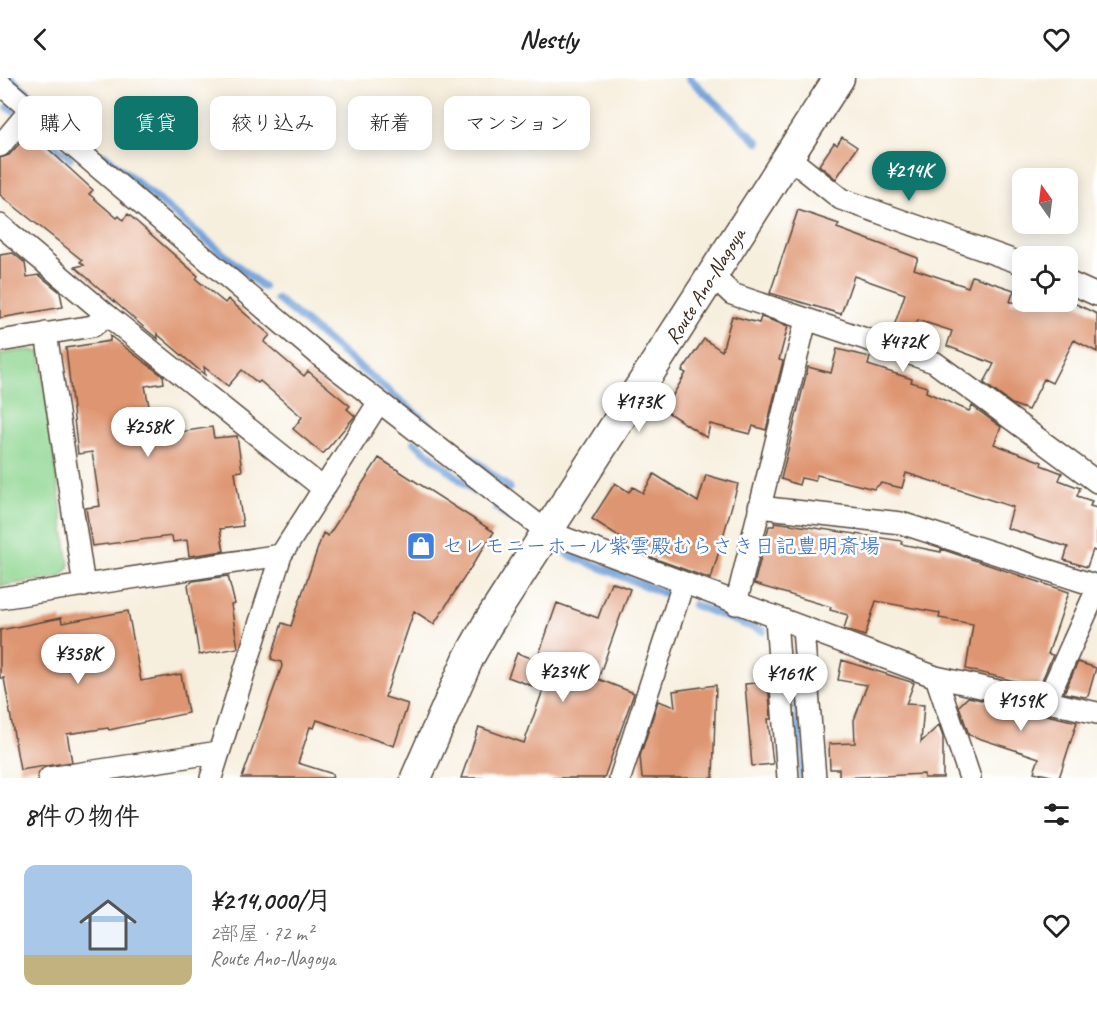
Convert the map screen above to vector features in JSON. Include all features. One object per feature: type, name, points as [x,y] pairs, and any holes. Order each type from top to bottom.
[{"type":"main road","name":"Route Ano-Nagoya","points":[[416,778],[469,657],[546,531],[713,276],[786,156],[839,78]]},
{"type":"street","points":[[0,84],[18,100]]},
{"type":"street","points":[[0,146],[18,124]]},
{"type":"street","points":[[77,150],[324,358],[546,531],[936,677],[1097,713]]},
{"type":"street","points":[[786,156],[841,199],[1012,260]]},
{"type":"street","points":[[0,225],[107,315],[324,489]]},
{"type":"street","points":[[713,276],[732,294],[934,362],[1097,482]]},
{"type":"street","points":[[1078,286],[1097,295]]},
{"type":"street","points":[[0,340],[93,326],[107,315]]},
{"type":"street","points":[[736,603],[806,320]]},
{"type":"street","points":[[46,333],[84,585]]},
{"type":"street","points":[[211,778],[281,555],[379,402]]},
{"type":"street","points":[[759,507],[901,523],[1097,587],[1047,700]]},
{"type":"street","points":[[0,598],[281,555]]},
{"type":"street","points":[[620,778],[684,584]]},
{"type":"street","points":[[776,619],[788,778]]},
{"type":"street","points":[[803,629],[815,778]]},
{"type":"street","points":[[936,677],[970,778]]},
{"type":"street","points":[[49,778],[219,752]]},
{"type":"green space","points":[[28,350],[40,352],[69,567],[61,577],[0,586],[0,354]]},
{"type":"building","points":[[842,137],[857,147],[836,179],[819,165],[834,143],[837,145]]},
{"type":"building","points":[[18,145],[18,150],[50,150],[93,190],[89,194],[117,218],[119,216],[123,220],[128,214],[198,276],[196,279],[225,303],[228,299],[270,335],[264,342],[304,376],[308,371],[350,406],[347,409],[355,416],[323,454],[293,429],[302,417],[260,381],[258,383],[242,370],[228,386],[204,367],[205,375],[157,334],[158,339],[148,331],[75,267],[84,265],[80,262],[82,260],[0,195],[0,158],[9,155]]},
{"type":"building","points":[[798,210],[839,224],[837,228],[918,258],[914,269],[968,287],[972,276],[1012,289],[1010,302],[1012,302],[1012,312],[1078,312],[1078,305],[1097,314],[1097,352],[1074,340],[1052,383],[1044,379],[1028,410],[1012,404],[984,383],[994,364],[947,346],[952,331],[918,320],[911,339],[892,332],[905,294],[854,276],[841,314],[770,293]]},
{"type":"building","points":[[13,253],[25,263],[27,277],[39,275],[60,292],[63,307],[0,318],[0,255]]},
{"type":"building","points":[[732,316],[759,323],[761,317],[788,326],[779,360],[783,361],[766,430],[753,426],[750,434],[710,424],[707,438],[664,410],[686,373],[682,371],[704,339],[722,351]]},
{"type":"building","points":[[110,336],[163,376],[164,383],[145,386],[153,426],[178,422],[180,432],[212,427],[214,438],[237,436],[242,471],[235,472],[243,526],[220,529],[224,551],[189,556],[187,540],[173,542],[172,536],[92,546],[86,508],[100,506],[92,452],[78,454],[66,348],[110,341]]},
{"type":"building","points":[[837,349],[870,357],[868,365],[912,379],[911,382],[927,387],[926,392],[969,411],[972,406],[1001,427],[994,444],[1042,462],[1041,465],[1062,473],[1059,480],[1080,488],[1077,496],[1092,501],[1090,506],[1097,508],[1097,552],[1093,550],[1087,567],[1064,560],[1068,547],[1007,528],[1013,507],[906,473],[902,488],[881,483],[874,489],[817,475],[815,481],[801,478],[799,485],[781,479],[808,367],[831,373]]},
{"type":"building","points":[[379,458],[494,532],[434,624],[414,611],[385,697],[408,704],[394,746],[317,720],[314,728],[310,727],[298,763],[333,774],[332,778],[242,778],[282,666],[281,662],[271,659],[282,623],[291,626],[323,533],[328,536]]},
{"type":"building","points":[[654,474],[698,502],[706,475],[738,484],[711,579],[653,558],[592,519],[615,483],[629,492],[633,487],[643,493]]},
{"type":"building","points":[[775,522],[902,541],[901,544],[941,552],[941,549],[1069,592],[1048,654],[1053,655],[1039,687],[966,669],[973,624],[939,618],[940,613],[876,601],[865,636],[844,629],[848,615],[830,610],[831,607],[754,584],[769,526],[774,526]]},
{"type":"building","points":[[228,576],[235,604],[231,605],[238,648],[199,655],[188,585],[193,581]]},
{"type":"building","points":[[611,582],[630,589],[598,679],[634,693],[604,778],[461,778],[479,727],[524,743],[543,690],[508,677],[517,653],[537,660],[557,603],[598,618]]},
{"type":"building","points":[[128,611],[141,681],[181,674],[188,713],[109,730],[108,728],[67,734],[72,762],[20,770],[4,678],[0,678],[0,630],[61,618],[62,623]]},
{"type":"building","points":[[842,660],[914,683],[906,704],[924,705],[921,742],[939,725],[943,737],[943,778],[924,778],[924,774],[839,778],[839,769],[830,769],[829,744],[855,743],[854,720],[867,685],[838,680]]},
{"type":"building","points":[[1078,662],[1096,668],[1088,696],[1085,697],[1064,693]]},
{"type":"building","points":[[768,682],[771,719],[768,719],[773,764],[752,766],[745,684]]},
{"type":"building","points":[[716,685],[713,778],[642,778],[640,756],[658,701],[675,707],[673,691]]},
{"type":"building","points":[[968,697],[1077,722],[1059,778],[1034,772],[1039,758],[969,735],[959,706]]},
{"type":"waterway","points":[[10,78],[32,96]]},
{"type":"waterway","points":[[689,78],[758,142]]},
{"type":"waterway","points":[[8,107],[13,110]]},
{"type":"waterway","points":[[60,150],[70,158]]},
{"type":"waterway","points":[[104,155],[263,287]]},
{"type":"waterway","points":[[277,299],[431,426]]},
{"type":"waterway","points":[[445,437],[509,488]]},
{"type":"waterway","points":[[414,442],[475,492]]},
{"type":"waterway","points":[[497,508],[514,521]]},
{"type":"waterway","points":[[567,554],[666,594]]},
{"type":"waterway","points":[[694,605],[763,631]]},
{"type":"waterway","points":[[795,658],[802,778]]},
{"type":"place","name":"セレモニーホール紫雲殿むらさき日記豊明斎場","points":[[421,546]]}]
